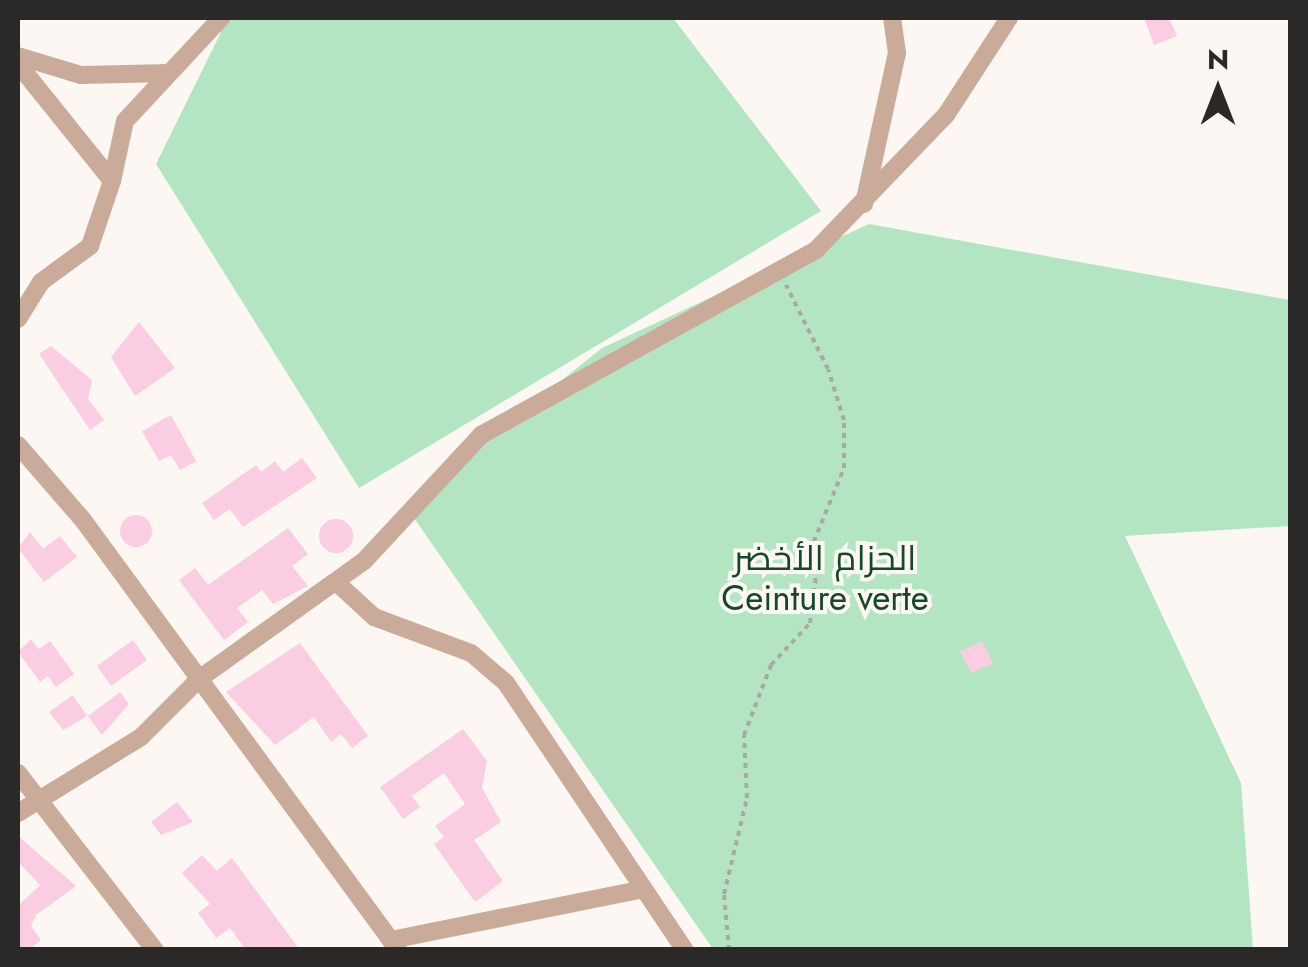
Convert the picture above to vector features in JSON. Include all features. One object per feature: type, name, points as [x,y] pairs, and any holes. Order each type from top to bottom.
[{"type":"street","points":[[18,319],[41,282],[90,246],[112,180],[125,121],[220,18]]},
{"type":"street","points":[[862,209],[897,53],[892,18]]},
{"type":"street","points":[[18,813],[141,737],[199,679],[336,582],[480,435],[782,276],[862,209],[946,115],[1009,18]]},
{"type":"street","points":[[18,56],[81,75],[170,73]]},
{"type":"street","points":[[18,64],[112,180]]},
{"type":"street","points":[[18,445],[199,679],[394,945],[639,890]]},
{"type":"street","points":[[336,582],[374,617],[471,654],[506,683],[639,890],[686,950]]},
{"type":"street","points":[[18,773],[42,797],[155,950]]},
{"type":"path","points":[[729,950],[724,894],[747,798],[744,735],[771,664],[810,623],[817,568],[810,551],[844,468],[844,420],[828,369],[782,276]]},
{"type":"green space","points":[[228,18],[673,18],[821,211],[359,488],[156,164]]},
{"type":"green space","name":"الحزام الأخضر Ceinture verte","points":[[869,224],[1290,300],[1290,526],[1125,536],[1241,783],[1253,949],[713,949],[405,505],[602,348]]},
{"type":"building","points":[[1144,18],[1169,18],[1177,36],[1154,45]]},
{"type":"building","points":[[139,322],[175,368],[135,396],[111,357]]},
{"type":"building","points":[[51,346],[92,380],[88,399],[104,420],[90,430],[39,354]]},
{"type":"building","points":[[171,415],[196,461],[180,470],[171,455],[159,461],[142,431]]},
{"type":"building","points":[[302,458],[317,478],[243,527],[230,509],[214,520],[202,503],[256,465],[261,472],[275,461],[283,472]]},
{"type":"building","points":[[136,515],[147,520],[152,531],[147,542],[136,547],[125,542],[120,531],[125,520]]},
{"type":"building","points":[[336,519],[348,524],[353,536],[348,548],[336,553],[324,548],[319,536],[324,524]]},
{"type":"building","points":[[288,528],[308,554],[292,566],[308,586],[273,604],[262,590],[237,608],[248,622],[224,640],[179,580],[195,568],[208,585]]},
{"type":"building","points":[[30,532],[43,549],[60,536],[77,557],[44,582],[18,548]]},
{"type":"building","points":[[31,639],[39,649],[50,641],[74,674],[56,687],[48,676],[40,682],[18,652]]},
{"type":"building","points":[[133,640],[147,660],[111,686],[97,666]]},
{"type":"building","points":[[982,641],[993,663],[971,673],[960,651]]},
{"type":"building","points":[[300,643],[368,736],[352,748],[341,734],[331,742],[314,717],[275,745],[226,692]]},
{"type":"building","points":[[120,692],[129,704],[102,735],[88,716]]},
{"type":"building","points":[[73,695],[87,716],[63,730],[49,712]]},
{"type":"building","points":[[463,729],[487,761],[482,788],[501,822],[474,840],[503,881],[475,902],[434,844],[444,837],[435,826],[465,804],[444,773],[412,796],[420,807],[403,819],[380,787]]},
{"type":"building","points":[[177,802],[193,822],[161,835],[151,822]]},
{"type":"building","points":[[18,836],[76,886],[36,915],[31,926],[41,940],[28,950],[18,950],[18,906],[40,885],[19,863]]},
{"type":"building","points":[[202,855],[217,871],[232,858],[300,950],[246,950],[230,928],[216,938],[198,913],[210,904],[182,873]]}]
